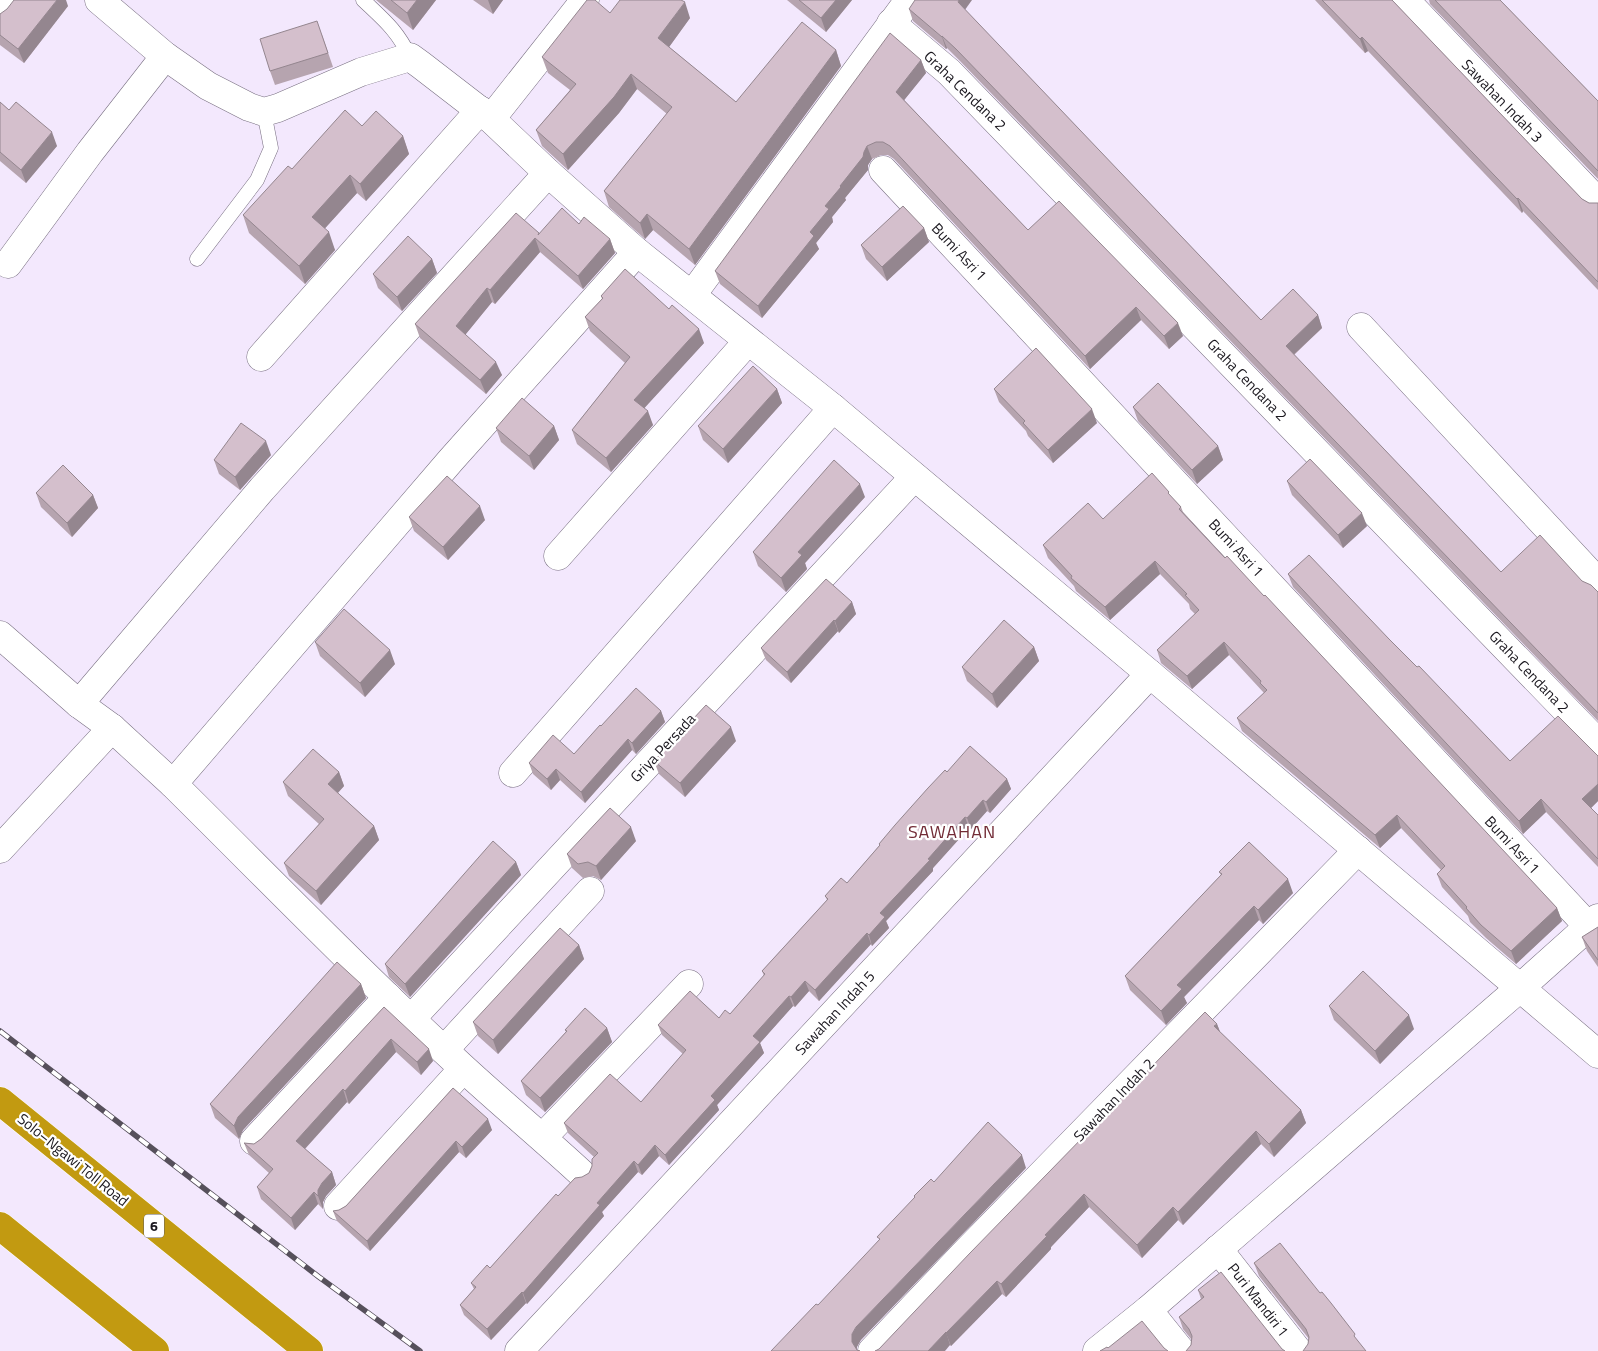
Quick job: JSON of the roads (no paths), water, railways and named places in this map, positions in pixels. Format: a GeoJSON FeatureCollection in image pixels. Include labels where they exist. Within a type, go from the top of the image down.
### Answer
{"type":"FeatureCollection","features":[{"type":"Feature","properties":{"kind":"highway","name":"Solo–Ngawi Toll Road"},"geometry":{"type":"LineString","coordinates":[[0,1101],[309,1351]]}},
{"type":"Feature","properties":{"kind":"highway"},"geometry":{"type":"LineString","coordinates":[[0,1226],[155,1351]]}},
{"type":"Feature","properties":{"kind":"street"},"geometry":{"type":"LineString","coordinates":[[0,13],[10,0]]}},
{"type":"Feature","properties":{"kind":"street"},"geometry":{"type":"LineString","coordinates":[[100,0],[165,56],[208,86],[264,112],[278,108],[360,72],[410,56],[486,114],[548,173],[637,252],[914,476],[1598,1054]]}},
{"type":"Feature","properties":{"kind":"street"},"geometry":{"type":"LineString","coordinates":[[261,357],[486,114],[585,0]]}},
{"type":"Feature","properties":{"kind":"street"},"geometry":{"type":"LineString","coordinates":[[692,295],[909,0]]}},
{"type":"Feature","properties":{"kind":"street","name":"Sawahan Indah 3"},"geometry":{"type":"LineString","coordinates":[[1405,0],[1598,202]]}},
{"type":"Feature","properties":{"kind":"street","name":"Graha Cendana 2"},"geometry":{"type":"LineString","coordinates":[[891,23],[949,72],[1598,743]]}},
{"type":"Feature","properties":{"kind":"street"},"geometry":{"type":"LineString","coordinates":[[8,264],[90,152],[165,56]]}},
{"type":"Feature","properties":{"kind":"street","name":"Bumi Asri 1"},"geometry":{"type":"LineString","coordinates":[[883,170],[1593,922]]}},
{"type":"Feature","properties":{"kind":"street"},"geometry":{"type":"LineString","coordinates":[[79,704],[262,489],[548,173]]}},
{"type":"Feature","properties":{"kind":"street"},"geometry":{"type":"LineString","coordinates":[[173,784],[452,460],[637,252]]}},
{"type":"Feature","properties":{"kind":"street"},"geometry":{"type":"LineString","coordinates":[[1361,327],[1598,582]]}},
{"type":"Feature","properties":{"kind":"street"},"geometry":{"type":"LineString","coordinates":[[558,556],[748,341]]}},
{"type":"Feature","properties":{"kind":"street"},"geometry":{"type":"LineString","coordinates":[[513,773],[832,408]]}},
{"type":"Feature","properties":{"kind":"street","name":"Griya Persada"},"geometry":{"type":"LineString","coordinates":[[412,1019],[914,476]]}},
{"type":"Feature","properties":{"kind":"street"},"geometry":{"type":"LineString","coordinates":[[0,635],[79,704],[112,728],[173,784],[388,997],[581,1173]]}},
{"type":"Feature","properties":{"kind":"street","name":"Sawahan Indah 5"},"geometry":{"type":"LineString","coordinates":[[519,1351],[1150,674]]}},
{"type":"Feature","properties":{"kind":"street"},"geometry":{"type":"LineString","coordinates":[[0,849],[112,728]]}},
{"type":"Feature","properties":{"kind":"street","name":"Sawahan Indah 2"},"geometry":{"type":"LineString","coordinates":[[872,1351],[963,1255],[1358,850]]}},
{"type":"Feature","properties":{"kind":"street"},"geometry":{"type":"LineString","coordinates":[[338,1206],[590,891]]}},
{"type":"Feature","properties":{"kind":"street"},"geometry":{"type":"LineString","coordinates":[[1097,1351],[1148,1310],[1521,988],[1593,922]]}},
{"type":"Feature","properties":{"kind":"street"},"geometry":{"type":"LineString","coordinates":[[543,1137],[689,984]]}},
{"type":"Feature","properties":{"kind":"street"},"geometry":{"type":"LineString","coordinates":[[254,1141],[388,997]]}},
{"type":"Feature","properties":{"kind":"street","name":"Puri Mandiri 1"},"geometry":{"type":"LineString","coordinates":[[1218,1249],[1298,1351]]}},
{"type":"Feature","properties":{"kind":"street"},"geometry":{"type":"LineString","coordinates":[[1148,1310],[1181,1351]]}},
{"type":"Feature","properties":{"kind":"lane"},"geometry":{"type":"LineString","coordinates":[[363,0],[394,30],[410,56]]}},
{"type":"Feature","properties":{"kind":"lane"},"geometry":{"type":"LineString","coordinates":[[197,259],[256,180],[271,148],[264,112]]}},
{"type":"Feature","properties":{"kind":"railway"},"geometry":{"type":"LineString","coordinates":[[0,1031],[319,1277],[420,1351]]}},
{"type":"Feature","properties":{"kind":"district","name":"SAWAHAN"},"geometry":{"type":"Point","coordinates":[952,832]}}]}
